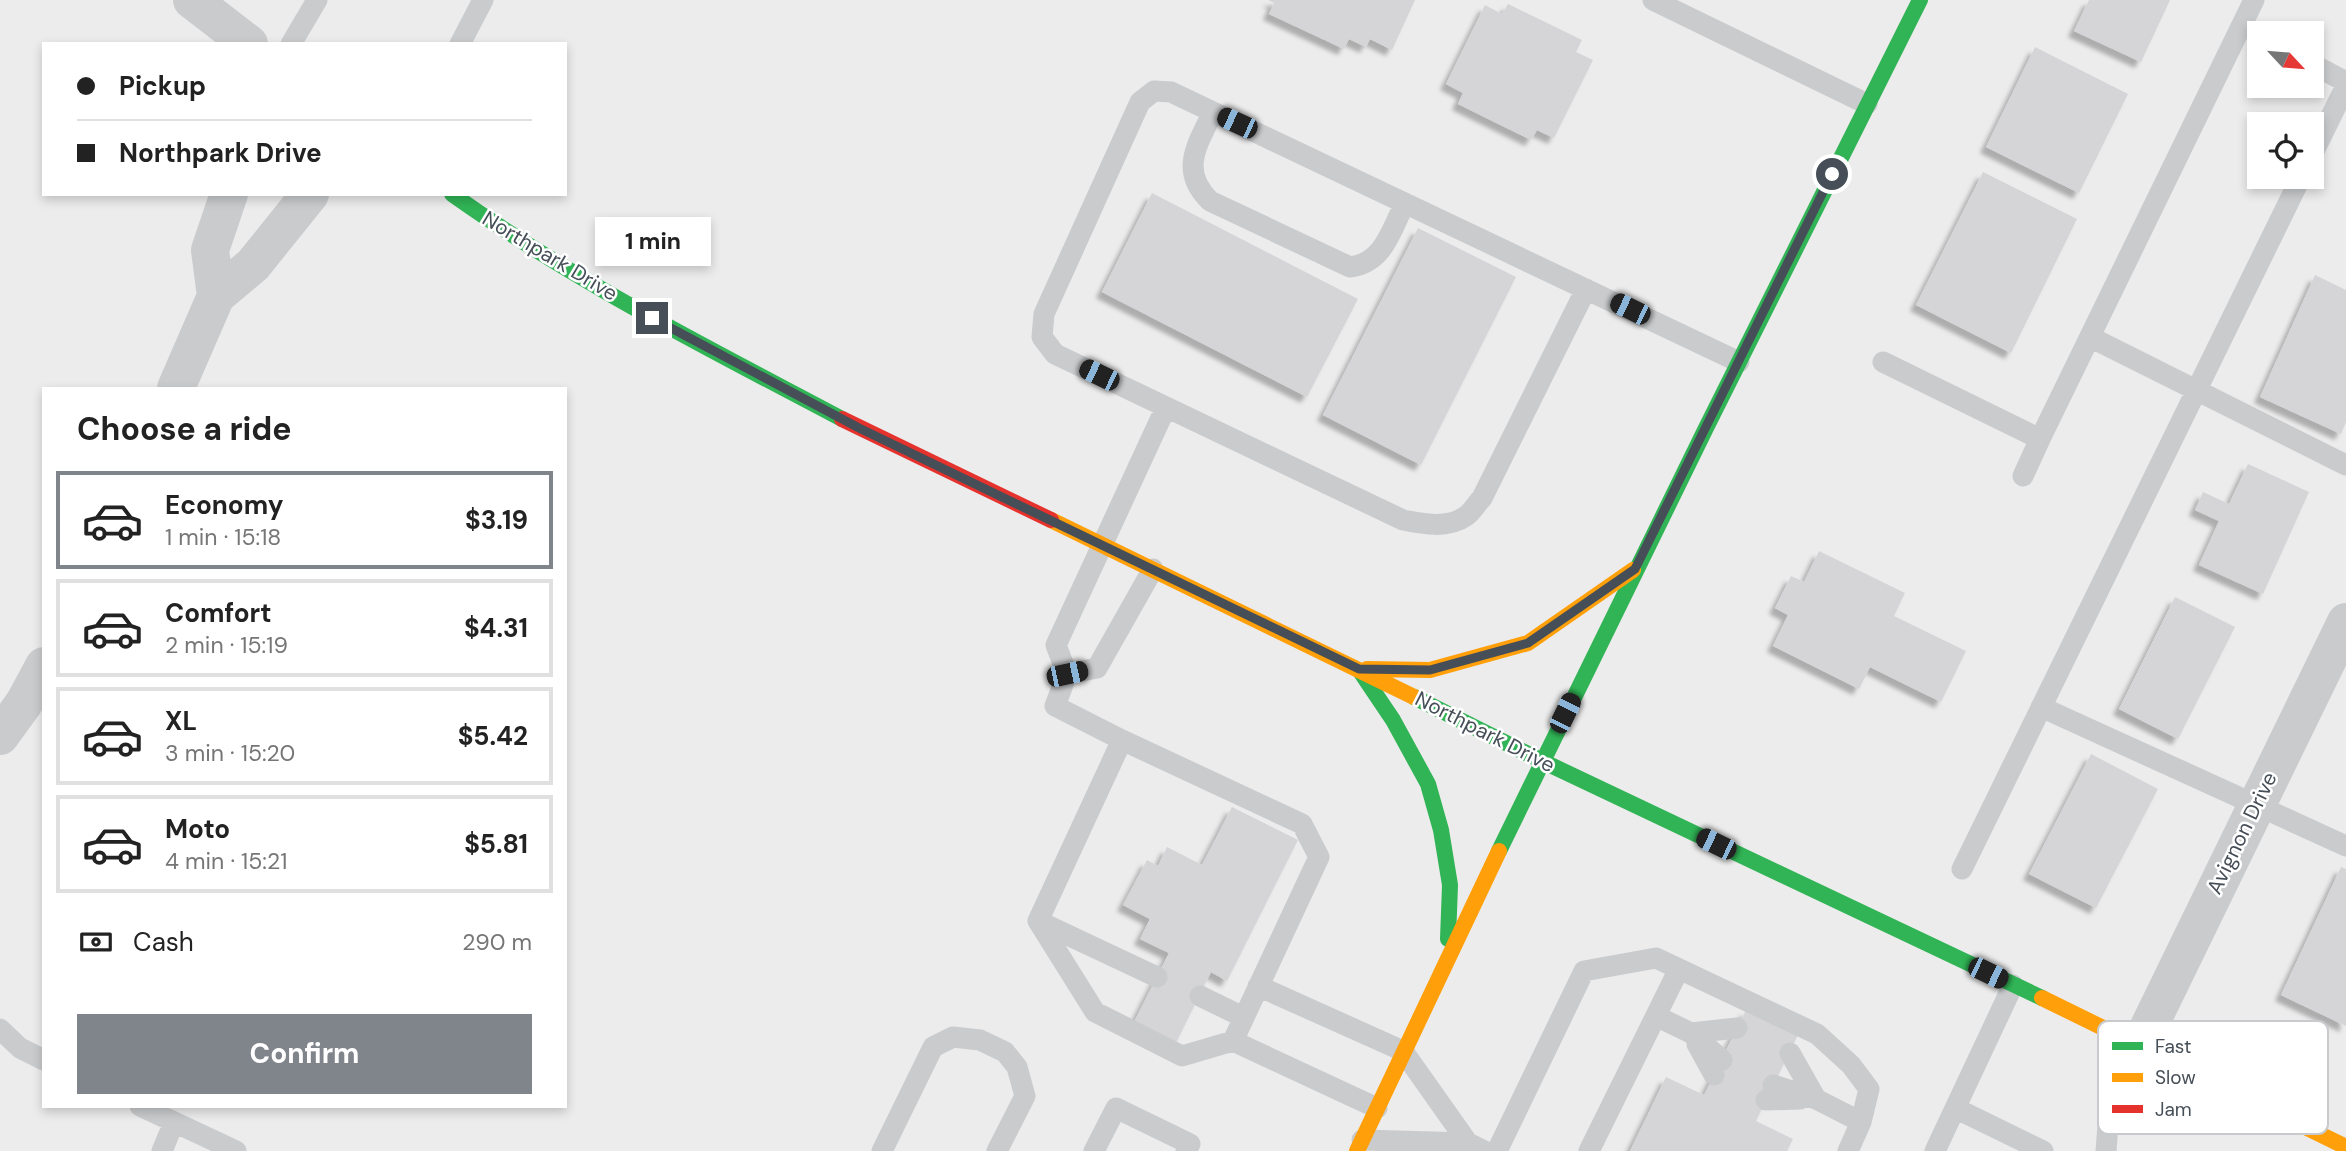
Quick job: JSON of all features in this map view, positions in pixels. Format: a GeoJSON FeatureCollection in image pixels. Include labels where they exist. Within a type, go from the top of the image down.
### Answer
{"type":"FeatureCollection","features":[{"type":"Feature","properties":{"kind":"street"},"geometry":{"type":"LineString","coordinates":[[192,0],[245,42]]}},
{"type":"Feature","properties":{"kind":"street"},"geometry":{"type":"LineString","coordinates":[[1359,1146],[1446,958],[1635,569],[1920,0]]}},
{"type":"Feature","properties":{"kind":"street"},"geometry":{"type":"LineString","coordinates":[[216,296],[210,250],[228,196]]}},
{"type":"Feature","properties":{"kind":"street"},"geometry":{"type":"LineString","coordinates":[[176,387],[216,296],[253,265],[308,196]]}},
{"type":"Feature","properties":{"kind":"street","name":"Northpark Drive"},"geometry":{"type":"LineString","coordinates":[[455,196],[483,216],[652,318],[859,428],[1359,669],[1542,761],[2098,1025]]}},
{"type":"Feature","properties":{"kind":"street"},"geometry":{"type":"LineString","coordinates":[[1359,669],[1430,670],[1528,643],[1635,569]]}},
{"type":"Feature","properties":{"kind":"street","name":"Avignon Drive"},"geometry":{"type":"LineString","coordinates":[[2152,1021],[2346,622]]}},
{"type":"Feature","properties":{"kind":"street"},"geometry":{"type":"LineString","coordinates":[[1359,669],[1393,720],[1428,784],[1441,830],[1450,885],[1451,920],[1446,958]]}},
{"type":"Feature","properties":{"kind":"street"},"geometry":{"type":"LineString","coordinates":[[0,736],[24,703],[42,670]]}},
{"type":"Feature","properties":{"kind":"street","name":"Northpark Drive"},"geometry":{"type":"LineString","coordinates":[[2320,1134],[2346,1147]]}},
{"type":"Feature","properties":{"kind":"lane"},"geometry":{"type":"LineString","coordinates":[[293,42],[317,0]]}},
{"type":"Feature","properties":{"kind":"lane"},"geometry":{"type":"LineString","coordinates":[[461,42],[483,0]]}},
{"type":"Feature","properties":{"kind":"lane"},"geometry":{"type":"LineString","coordinates":[[1653,0],[1867,104]]}},
{"type":"Feature","properties":{"kind":"lane"},"geometry":{"type":"LineString","coordinates":[[2251,21],[2254,0]]}},
{"type":"Feature","properties":{"kind":"lane"},"geometry":{"type":"LineString","coordinates":[[2022,476],[2090,337],[2247,38]]}},
{"type":"Feature","properties":{"kind":"lane"},"geometry":{"type":"LineString","coordinates":[[2324,71],[2346,84],[2324,130]]}},
{"type":"Feature","properties":{"kind":"lane"},"geometry":{"type":"LineString","coordinates":[[1586,289],[1482,498],[1465,516],[1445,524],[1426,525],[1403,520],[1055,354],[1042,337],[1044,314],[1140,102],[1154,91],[1171,92],[1586,289],[1739,362]]}},
{"type":"Feature","properties":{"kind":"lane"},"geometry":{"type":"LineString","coordinates":[[1213,112],[1195,149],[1192,164],[1199,191],[1210,201],[1350,267],[1364,265],[1380,251],[1405,203]]}},
{"type":"Feature","properties":{"kind":"lane"},"geometry":{"type":"LineString","coordinates":[[1962,869],[2295,189]]}},
{"type":"Feature","properties":{"kind":"lane"},"geometry":{"type":"LineString","coordinates":[[2090,337],[2346,465]]}},
{"type":"Feature","properties":{"kind":"lane"},"geometry":{"type":"LineString","coordinates":[[1883,362],[2040,439]]}},
{"type":"Feature","properties":{"kind":"lane"},"geometry":{"type":"LineString","coordinates":[[1166,407],[1056,645],[1067,674],[1055,706],[1303,824],[1319,857],[1233,1041]]}},
{"type":"Feature","properties":{"kind":"lane"},"geometry":{"type":"LineString","coordinates":[[1067,674],[1097,668],[1153,569]]}},
{"type":"Feature","properties":{"kind":"lane"},"geometry":{"type":"LineString","coordinates":[[2041,707],[2346,846]]}},
{"type":"Feature","properties":{"kind":"lane"},"geometry":{"type":"LineString","coordinates":[[1038,921],[1122,740]]}},
{"type":"Feature","properties":{"kind":"lane"},"geometry":{"type":"LineString","coordinates":[[1038,921],[1157,976]]}},
{"type":"Feature","properties":{"kind":"lane"},"geometry":{"type":"LineString","coordinates":[[1038,921],[1095,1012],[1182,1056],[1233,1041],[1377,1108]]}},
{"type":"Feature","properties":{"kind":"lane"},"geometry":{"type":"LineString","coordinates":[[1496,1151],[1584,971],[1656,958],[1817,1034],[1851,1065],[1869,1089],[1861,1122],[1848,1151]]}},
{"type":"Feature","properties":{"kind":"lane"},"geometry":{"type":"LineString","coordinates":[[1589,1151],[1679,970]]}},
{"type":"Feature","properties":{"kind":"lane"},"geometry":{"type":"LineString","coordinates":[[1935,1151],[2013,985]]}},
{"type":"Feature","properties":{"kind":"lane"},"geometry":{"type":"LineString","coordinates":[[1258,986],[1403,1051],[1476,1147]]}},
{"type":"Feature","properties":{"kind":"lane"},"geometry":{"type":"LineString","coordinates":[[1200,996],[1243,1017]]}},
{"type":"Feature","properties":{"kind":"lane"},"geometry":{"type":"LineString","coordinates":[[1656,1016],[1726,1052],[1691,1033]]}},
{"type":"Feature","properties":{"kind":"lane"},"geometry":{"type":"LineString","coordinates":[[0,1029],[20,1048],[42,1058]]}},
{"type":"Feature","properties":{"kind":"lane"},"geometry":{"type":"LineString","coordinates":[[882,1151],[933,1048],[953,1037],[980,1040],[1005,1052],[1017,1068],[1025,1096],[997,1151]]}},
{"type":"Feature","properties":{"kind":"lane"},"geometry":{"type":"LineString","coordinates":[[1790,1053],[1816,1099]]}},
{"type":"Feature","properties":{"kind":"lane"},"geometry":{"type":"LineString","coordinates":[[1773,1086],[1816,1099],[1861,1122]]}},
{"type":"Feature","properties":{"kind":"lane"},"geometry":{"type":"LineString","coordinates":[[144,1108],[236,1151]]}},
{"type":"Feature","properties":{"kind":"lane"},"geometry":{"type":"LineString","coordinates":[[1094,1151],[1116,1108],[1190,1144],[1186,1151]]}},
{"type":"Feature","properties":{"kind":"lane"},"geometry":{"type":"LineString","coordinates":[[1955,1108],[2043,1151]]}},
{"type":"Feature","properties":{"kind":"lane"},"geometry":{"type":"LineString","coordinates":[[162,1151],[174,1122]]}},
{"type":"Feature","properties":{"kind":"lane"},"geometry":{"type":"LineString","coordinates":[[1359,1146],[1476,1147]]}},
{"type":"Feature","properties":{"kind":"building"},"geometry":{"type":"Polygon","coordinates":[[[1268,0],[1415,0],[1392,50],[1370,39],[1366,47],[1349,39],[1344,49],[1269,14],[1274,3],[1268,0]]]}},
{"type":"Feature","properties":{"kind":"building"},"geometry":{"type":"Polygon","coordinates":[[[2089,0],[2170,0],[2141,62],[2074,31],[2089,0]]]}},
{"type":"Feature","properties":{"kind":"building"},"geometry":{"type":"Polygon","coordinates":[[[1508,4],[1582,40],[1576,52],[1593,60],[1554,138],[1537,130],[1531,140],[1458,104],[1463,93],[1446,84],[1485,5],[1502,14],[1508,4]]]}},
{"type":"Feature","properties":{"kind":"building"},"geometry":{"type":"Polygon","coordinates":[[[2035,47],[2128,94],[2079,193],[1986,147],[2035,47]]]}},
{"type":"Feature","properties":{"kind":"building"},"geometry":{"type":"Polygon","coordinates":[[[1983,172],[2077,219],[2011,353],[1916,305],[1983,172]]]}},
{"type":"Feature","properties":{"kind":"building"},"geometry":{"type":"Polygon","coordinates":[[[1152,193],[1358,299],[1307,397],[1102,292],[1152,193]]]}},
{"type":"Feature","properties":{"kind":"building"},"geometry":{"type":"Polygon","coordinates":[[[1418,228],[1516,277],[1421,465],[1323,415],[1418,228]]]}},
{"type":"Feature","properties":{"kind":"building"},"geometry":{"type":"Polygon","coordinates":[[[2315,275],[2346,290],[2346,422],[2341,434],[2260,397],[2315,275]]]}},
{"type":"Feature","properties":{"kind":"building"},"geometry":{"type":"Polygon","coordinates":[[[2248,464],[2309,492],[2263,594],[2199,565],[2219,521],[2195,510],[2203,492],[2229,504],[2248,464]]]}},
{"type":"Feature","properties":{"kind":"building"},"geometry":{"type":"Polygon","coordinates":[[[1819,551],[1905,593],[1894,616],[1966,651],[1941,702],[1870,667],[1859,689],[1773,646],[1788,615],[1775,608],[1791,576],[1804,582],[1819,551]]]}},
{"type":"Feature","properties":{"kind":"building"},"geometry":{"type":"Polygon","coordinates":[[[2175,597],[2235,627],[2178,739],[2119,709],[2175,597]]]}},
{"type":"Feature","properties":{"kind":"building"},"geometry":{"type":"Polygon","coordinates":[[[2091,754],[2158,789],[2096,908],[2029,874],[2091,754]]]}},
{"type":"Feature","properties":{"kind":"building"},"geometry":{"type":"Polygon","coordinates":[[[1232,807],[1298,840],[1227,981],[1211,972],[1175,1045],[1133,1024],[1169,953],[1140,939],[1150,919],[1123,905],[1147,860],[1158,866],[1167,847],[1202,865],[1232,807]]]}},
{"type":"Feature","properties":{"kind":"building"},"geometry":{"type":"Polygon","coordinates":[[[2341,867],[2346,869],[2346,1026],[2281,995],[2341,867]]]}},
{"type":"Feature","properties":{"kind":"building"},"geometry":{"type":"Polygon","coordinates":[[[1746,1010],[1798,1035],[1756,1121],[1793,1139],[1787,1151],[1630,1151],[1666,1077],[1704,1095],[1746,1010]]]}},
{"type":"Feature","properties":{"kind":"traffic: fast"},"geometry":{"type":"LineString","coordinates":[[1499,851],[1920,0]]}},
{"type":"Feature","properties":{"kind":"traffic: fast"},"geometry":{"type":"LineString","coordinates":[[455,196],[594,285],[842,419]]}},
{"type":"Feature","properties":{"kind":"traffic: fast"},"geometry":{"type":"LineString","coordinates":[[1360,671],[1393,720],[1428,784],[1441,830],[1450,885],[1448,939]]}},
{"type":"Feature","properties":{"kind":"traffic: fast"},"geometry":{"type":"LineString","coordinates":[[1414,697],[1542,761],[2042,998]]}},
{"type":"Feature","properties":{"kind":"traffic: slow"},"geometry":{"type":"LineString","coordinates":[[1051,520],[1414,697]]}},
{"type":"Feature","properties":{"kind":"traffic: slow"},"geometry":{"type":"LineString","coordinates":[[1367,669],[1430,670],[1528,643],[1633,570]]}},
{"type":"Feature","properties":{"kind":"traffic: slow"},"geometry":{"type":"LineString","coordinates":[[1357,1151],[1499,851]]}},
{"type":"Feature","properties":{"kind":"traffic: slow"},"geometry":{"type":"LineString","coordinates":[[2042,998],[2098,1025]]}},
{"type":"Feature","properties":{"kind":"traffic: slow"},"geometry":{"type":"LineString","coordinates":[[2319,1134],[2346,1147]]}},
{"type":"Feature","properties":{"kind":"traffic: jam"},"geometry":{"type":"LineString","coordinates":[[842,419],[1051,520]]}},
{"type":"Feature","properties":{"kind":"route"},"geometry":{"type":"LineString","coordinates":[[652,318],[859,428],[1359,669],[1430,670],[1528,643],[1635,569],[1832,174]]}}]}
